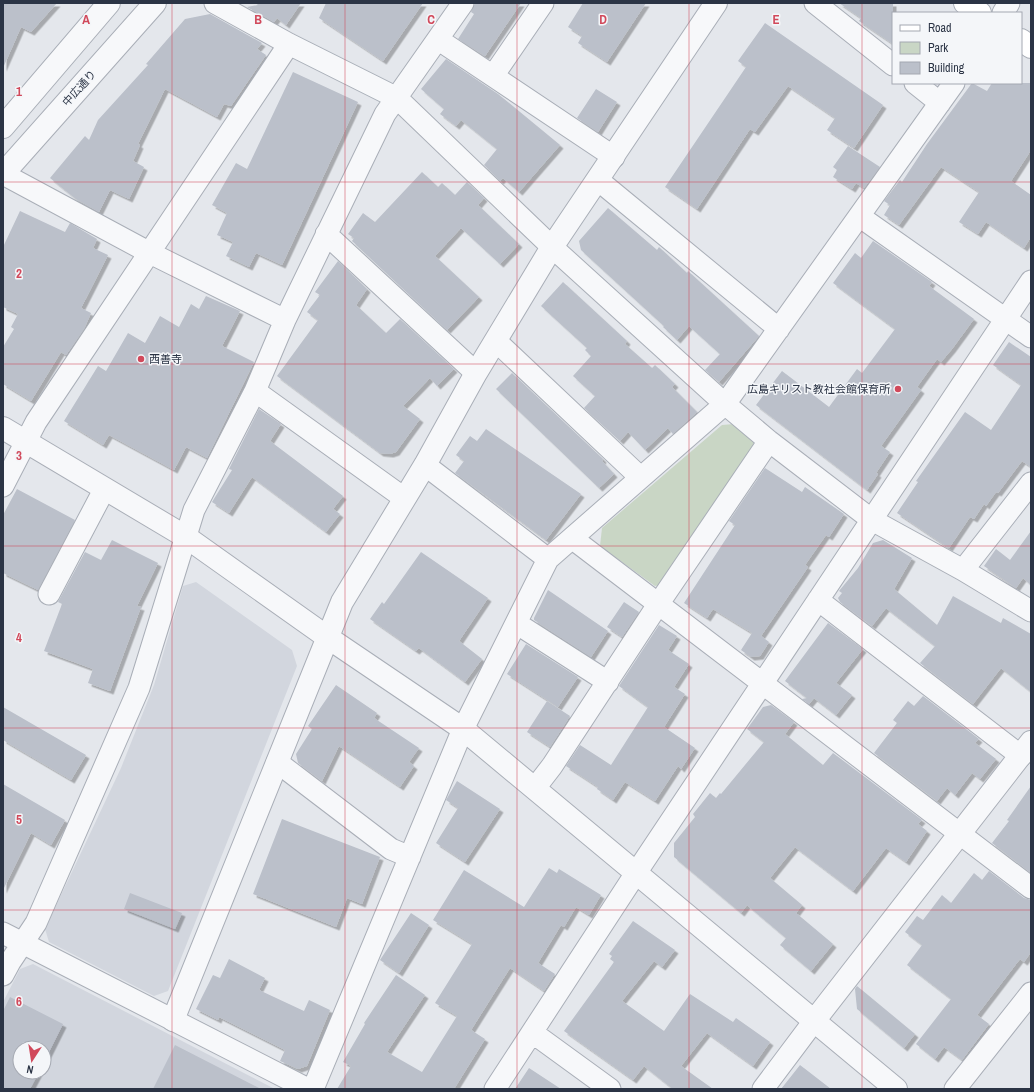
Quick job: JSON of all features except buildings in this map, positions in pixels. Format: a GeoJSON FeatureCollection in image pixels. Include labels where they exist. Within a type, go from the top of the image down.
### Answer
{"type":"FeatureCollection","features":[{"type":"Feature","properties":{"kind":"main road"},"geometry":{"type":"LineString","coordinates":[[965,3],[978,12]]}},
{"type":"Feature","properties":{"kind":"main road"},"geometry":{"type":"LineString","coordinates":[[1022,41],[1031,46]]}},
{"type":"Feature","properties":{"kind":"street"},"geometry":{"type":"LineString","coordinates":[[3,127],[109,3]]}},
{"type":"Feature","properties":{"kind":"street","name":"中広通り"},"geometry":{"type":"LineString","coordinates":[[3,174],[155,3]]}},
{"type":"Feature","properties":{"kind":"street"},"geometry":{"type":"LineString","coordinates":[[215,3],[289,44],[397,98],[552,247],[725,404],[769,441],[872,520],[964,570],[1031,611]]}},
{"type":"Feature","properties":{"kind":"street"},"geometry":{"type":"LineString","coordinates":[[3,975],[36,923],[139,688],[194,510],[255,391],[285,320],[386,114],[439,40],[463,3]]}},
{"type":"Feature","properties":{"kind":"street"},"geometry":{"type":"LineString","coordinates":[[493,76],[542,3]]}},
{"type":"Feature","properties":{"kind":"street"},"geometry":{"type":"LineString","coordinates":[[173,1020],[342,602],[425,465],[476,374],[552,247],[614,157],[716,3]]}},
{"type":"Feature","properties":{"kind":"street"},"geometry":{"type":"LineString","coordinates":[[815,3],[892,64]]}},
{"type":"Feature","properties":{"kind":"street"},"geometry":{"type":"LineString","coordinates":[[1004,12],[1009,3]]}},
{"type":"Feature","properties":{"kind":"street"},"geometry":{"type":"LineString","coordinates":[[439,40],[614,157]]}},
{"type":"Feature","properties":{"kind":"street"},"geometry":{"type":"LineString","coordinates":[[3,486],[36,422],[289,44]]}},
{"type":"Feature","properties":{"kind":"street"},"geometry":{"type":"LineString","coordinates":[[916,84],[940,103]]}},
{"type":"Feature","properties":{"kind":"street"},"geometry":{"type":"LineString","coordinates":[[313,1089],[463,728],[548,559],[725,404],[953,84]]}},
{"type":"Feature","properties":{"kind":"street"},"geometry":{"type":"LineString","coordinates":[[3,174],[150,253],[285,320]]}},
{"type":"Feature","properties":{"kind":"street"},"geometry":{"type":"LineString","coordinates":[[598,180],[779,329]]}},
{"type":"Feature","properties":{"kind":"street"},"geometry":{"type":"LineString","coordinates":[[859,216],[1031,337]]}},
{"type":"Feature","properties":{"kind":"street"},"geometry":{"type":"LineString","coordinates":[[326,234],[476,374]]}},
{"type":"Feature","properties":{"kind":"street"},"geometry":{"type":"LineString","coordinates":[[495,1089],[762,683],[1031,281]]}},
{"type":"Feature","properties":{"kind":"street"},"geometry":{"type":"LineString","coordinates":[[496,341],[640,477]]}},
{"type":"Feature","properties":{"kind":"street"},"geometry":{"type":"LineString","coordinates":[[255,391],[404,498]]}},
{"type":"Feature","properties":{"kind":"street"},"geometry":{"type":"LineString","coordinates":[[3,428],[104,490],[186,537],[327,637],[463,728],[896,1089]]}},
{"type":"Feature","properties":{"kind":"street"},"geometry":{"type":"LineString","coordinates":[[535,788],[608,682],[659,603],[769,441]]}},
{"type":"Feature","properties":{"kind":"street"},"geometry":{"type":"LineString","coordinates":[[425,465],[548,559]]}},
{"type":"Feature","properties":{"kind":"street"},"geometry":{"type":"LineString","coordinates":[[964,570],[1031,483]]}},
{"type":"Feature","properties":{"kind":"street"},"geometry":{"type":"LineString","coordinates":[[49,594],[104,490]]}},
{"type":"Feature","properties":{"kind":"street"},"geometry":{"type":"LineString","coordinates":[[573,538],[1031,888]]}},
{"type":"Feature","properties":{"kind":"street"},"geometry":{"type":"LineString","coordinates":[[763,1089],[814,1021],[1026,749],[818,600]]}},
{"type":"Feature","properties":{"kind":"street"},"geometry":{"type":"LineString","coordinates":[[516,623],[608,682]]}},
{"type":"Feature","properties":{"kind":"street"},"geometry":{"type":"LineString","coordinates":[[277,762],[391,849],[410,857]]}},
{"type":"Feature","properties":{"kind":"street"},"geometry":{"type":"LineString","coordinates":[[3,933],[308,1089]]}},
{"type":"Feature","properties":{"kind":"street"},"geometry":{"type":"LineString","coordinates":[[955,1089],[1031,993]]}},
{"type":"Feature","properties":{"kind":"street"},"geometry":{"type":"LineString","coordinates":[[533,1033],[610,1089]]}},
{"type":"Feature","properties":{"kind":"shaded area"},"geometry":{"type":"Polygon","coordinates":[[[196,582],[292,650],[297,666],[168,991],[154,996],[49,942],[45,929],[121,768],[154,685],[183,586],[196,582]]]}},
{"type":"Feature","properties":{"kind":"shaded area"},"geometry":{"type":"Polygon","coordinates":[[[33,964],[275,1089],[3,1089],[3,1002],[20,969],[33,964]]]}},
{"type":"Feature","properties":{"kind":"green space"},"geometry":{"type":"Polygon","coordinates":[[[734,424],[753,438],[755,449],[665,584],[655,586],[600,546],[602,528],[722,425],[734,424]]]}},
{"type":"Feature","properties":{"kind":"place","name":"西善寺"},"geometry":{"type":"Point","coordinates":[141,359]}},
{"type":"Feature","properties":{"kind":"place","name":"広島キリスト教社会館保育所"},"geometry":{"type":"Point","coordinates":[898,389]}}]}
